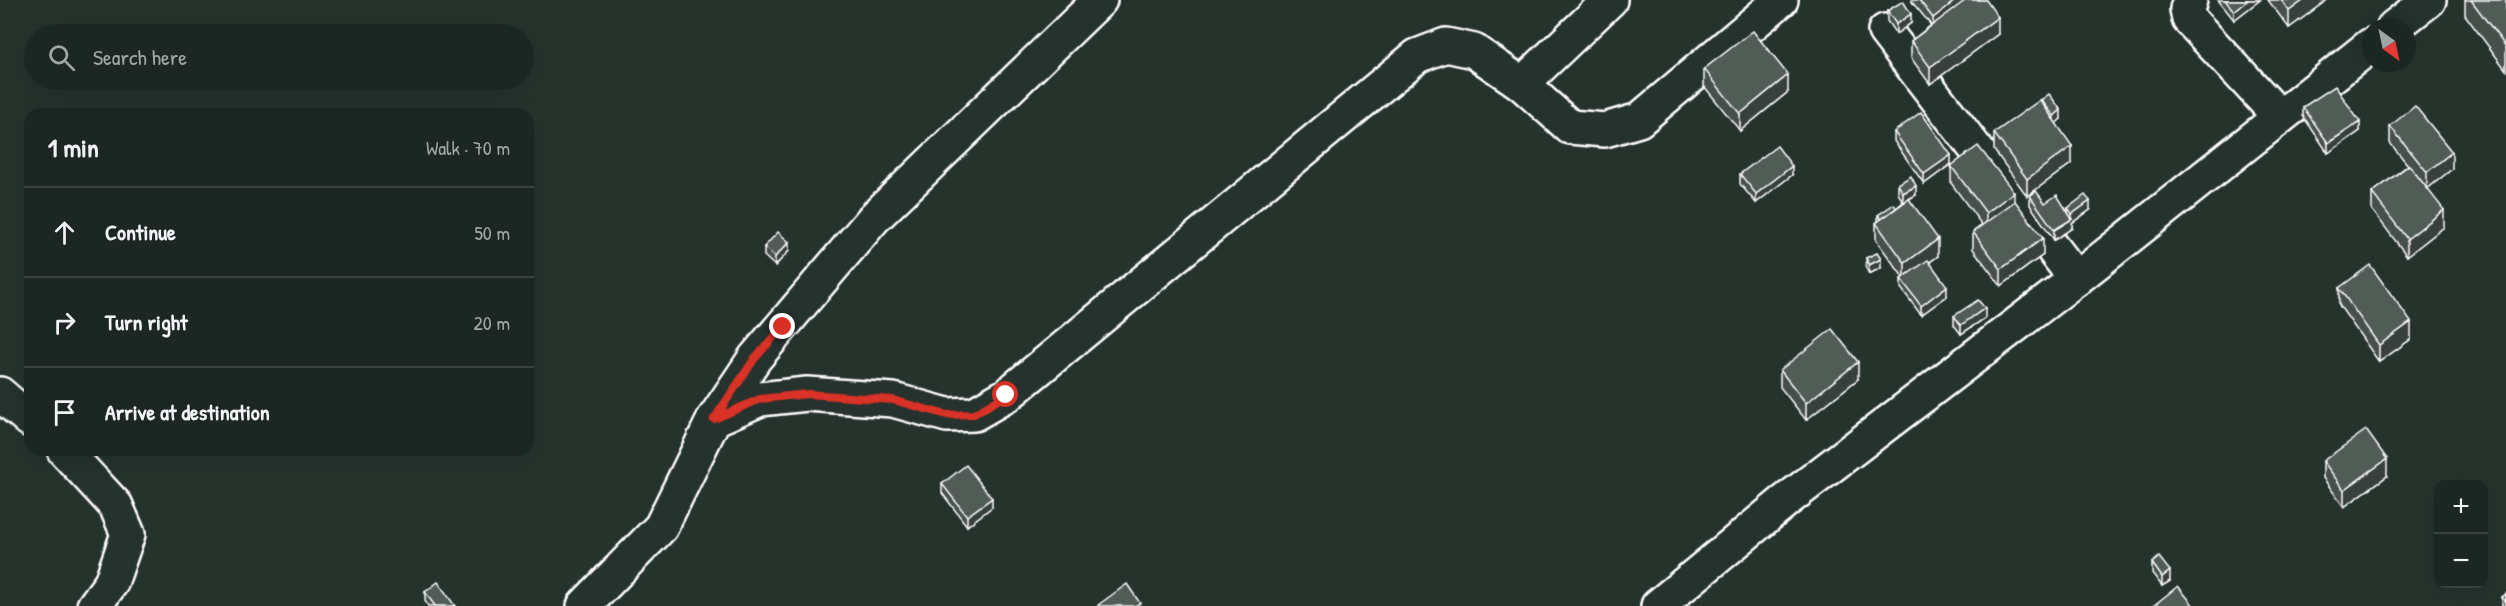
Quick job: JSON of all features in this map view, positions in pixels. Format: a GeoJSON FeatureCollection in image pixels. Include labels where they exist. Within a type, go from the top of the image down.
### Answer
{"type":"FeatureCollection","features":[{"type":"Feature","properties":{"kind":"street"},"geometry":{"type":"LineString","coordinates":[[584,606],[661,527],[714,419],[755,358],[874,218],[1100,0]]}},
{"type":"Feature","properties":{"kind":"street"},"geometry":{"type":"LineString","coordinates":[[1522,84],[1610,0]]}},
{"type":"Feature","properties":{"kind":"street"},"geometry":{"type":"LineString","coordinates":[[714,419],[760,399],[807,394],[893,400],[947,415],[974,414],[1006,395],[1417,56],[1446,45],[1474,51],[1522,84],[1570,127],[1605,130],[1640,120],[1780,0]]}},
{"type":"Feature","properties":{"kind":"street"},"geometry":{"type":"LineString","coordinates":[[2190,0],[2187,9],[2189,19],[2280,117]]}},
{"type":"Feature","properties":{"kind":"street"},"geometry":{"type":"LineString","coordinates":[[2405,18],[2428,0]]}},
{"type":"Feature","properties":{"kind":"street"},"geometry":{"type":"LineString","coordinates":[[1885,31],[2076,279]]}},
{"type":"Feature","properties":{"kind":"street"},"geometry":{"type":"LineString","coordinates":[[1658,606],[1784,502],[2076,279],[2362,52]]}},
{"type":"Feature","properties":{"kind":"street"},"geometry":{"type":"LineString","coordinates":[[0,394],[24,415]]}},
{"type":"Feature","properties":{"kind":"street"},"geometry":{"type":"LineString","coordinates":[[70,456],[116,506],[128,534],[111,584],[93,606]]}},
{"type":"Feature","properties":{"kind":"building"},"geometry":{"type":"Polygon","coordinates":[[[1919,0],[1956,0],[1933,18],[1919,0]]]}},
{"type":"Feature","properties":{"kind":"building"},"geometry":{"type":"Polygon","coordinates":[[[1966,0],[1986,0],[1998,17],[1930,67],[1911,41],[1966,0]]]}},
{"type":"Feature","properties":{"kind":"building"},"geometry":{"type":"Polygon","coordinates":[[[2225,0],[2248,0],[2234,11],[2225,0]]]}},
{"type":"Feature","properties":{"kind":"building"},"geometry":{"type":"Polygon","coordinates":[[[2281,0],[2304,0],[2289,11],[2281,0]]]}},
{"type":"Feature","properties":{"kind":"building"},"geometry":{"type":"Polygon","coordinates":[[[2471,0],[2506,0],[2506,47],[2471,0]]]}},
{"type":"Feature","properties":{"kind":"building"},"geometry":{"type":"Polygon","coordinates":[[[1903,1],[1911,14],[1896,24],[1887,11],[1903,1]]]}},
{"type":"Feature","properties":{"kind":"building"},"geometry":{"type":"Polygon","coordinates":[[[1753,31],[1788,75],[1740,114],[1704,69],[1753,31]]]}},
{"type":"Feature","properties":{"kind":"building"},"geometry":{"type":"Polygon","coordinates":[[[2335,86],[2360,122],[2328,143],[2303,107],[2335,86]]]}},
{"type":"Feature","properties":{"kind":"building"},"geometry":{"type":"Polygon","coordinates":[[[2049,94],[2061,110],[2054,116],[2041,100],[2049,94]]]}},
{"type":"Feature","properties":{"kind":"building"},"geometry":{"type":"Polygon","coordinates":[[[2040,100],[2072,146],[2027,179],[1994,133],[2040,100]]]}},
{"type":"Feature","properties":{"kind":"building"},"geometry":{"type":"Polygon","coordinates":[[[2415,106],[2452,152],[2427,172],[2390,126],[2415,106]]]}},
{"type":"Feature","properties":{"kind":"building"},"geometry":{"type":"Polygon","coordinates":[[[1921,112],[1951,155],[1924,174],[1894,132],[1921,112]]]}},
{"type":"Feature","properties":{"kind":"building"},"geometry":{"type":"Polygon","coordinates":[[[1777,146],[1792,166],[1756,194],[1740,174],[1777,146]]]}},
{"type":"Feature","properties":{"kind":"building"},"geometry":{"type":"Polygon","coordinates":[[[1978,146],[2014,192],[1986,213],[1951,166],[1978,146]]]}},
{"type":"Feature","properties":{"kind":"building"},"geometry":{"type":"Polygon","coordinates":[[[2409,165],[2444,210],[2407,239],[2372,193],[2409,165]]]}},
{"type":"Feature","properties":{"kind":"building"},"geometry":{"type":"Polygon","coordinates":[[[1911,176],[1916,186],[1903,193],[1898,184],[1911,176]]]}},
{"type":"Feature","properties":{"kind":"building"},"geometry":{"type":"Polygon","coordinates":[[[2036,191],[2045,203],[2057,195],[2072,219],[2054,230],[2030,196],[2036,191]]]}},
{"type":"Feature","properties":{"kind":"building"},"geometry":{"type":"Polygon","coordinates":[[[2085,195],[2090,201],[2072,214],[2068,208],[2085,195]]]}},
{"type":"Feature","properties":{"kind":"building"},"geometry":{"type":"Polygon","coordinates":[[[1909,199],[1938,239],[1905,263],[1876,223],[1909,199]]]}},
{"type":"Feature","properties":{"kind":"building"},"geometry":{"type":"Polygon","coordinates":[[[2015,201],[2043,238],[2001,269],[1973,232],[2015,201]]]}},
{"type":"Feature","properties":{"kind":"building"},"geometry":{"type":"Polygon","coordinates":[[[1894,204],[1896,208],[1881,219],[1878,215],[1894,204]]]}},
{"type":"Feature","properties":{"kind":"building"},"geometry":{"type":"Polygon","coordinates":[[[778,232],[789,242],[775,257],[764,247],[778,232]]]}},
{"type":"Feature","properties":{"kind":"building"},"geometry":{"type":"Polygon","coordinates":[[[1877,253],[1881,259],[1869,265],[1866,258],[1877,253]]]}},
{"type":"Feature","properties":{"kind":"building"},"geometry":{"type":"Polygon","coordinates":[[[1928,260],[1947,286],[1921,306],[1901,279],[1928,260]]]}},
{"type":"Feature","properties":{"kind":"building"},"geometry":{"type":"Polygon","coordinates":[[[2370,265],[2411,322],[2379,345],[2339,288],[2370,265]]]}},
{"type":"Feature","properties":{"kind":"building"},"geometry":{"type":"Polygon","coordinates":[[[1978,300],[1985,308],[1961,325],[1954,316],[1978,300]]]}},
{"type":"Feature","properties":{"kind":"building"},"geometry":{"type":"Polygon","coordinates":[[[1832,329],[1858,362],[1806,403],[1780,370],[1832,329]]]}},
{"type":"Feature","properties":{"kind":"building"},"geometry":{"type":"Polygon","coordinates":[[[2366,430],[2387,459],[2344,490],[2323,461],[2366,430]]]}},
{"type":"Feature","properties":{"kind":"building"},"geometry":{"type":"Polygon","coordinates":[[[966,465],[992,498],[967,516],[942,484],[966,465]]]}},
{"type":"Feature","properties":{"kind":"building"},"geometry":{"type":"Polygon","coordinates":[[[2159,557],[2170,571],[2162,577],[2152,563],[2159,557]]]}},
{"type":"Feature","properties":{"kind":"building"},"geometry":{"type":"Polygon","coordinates":[[[438,582],[455,606],[435,606],[425,592],[438,582]]]}},
{"type":"Feature","properties":{"kind":"building"},"geometry":{"type":"Polygon","coordinates":[[[1127,584],[1140,603],[1135,606],[1098,605],[1127,584]]]}},
{"type":"Feature","properties":{"kind":"building"},"geometry":{"type":"Polygon","coordinates":[[[2178,586],[2194,606],[2153,606],[2178,586]]]}},
{"type":"Feature","properties":{"kind":"route"},"geometry":{"type":"LineString","coordinates":[[783,327],[755,358],[714,419],[760,399],[807,394],[893,400],[947,415],[974,414],[1006,395]]}}]}
